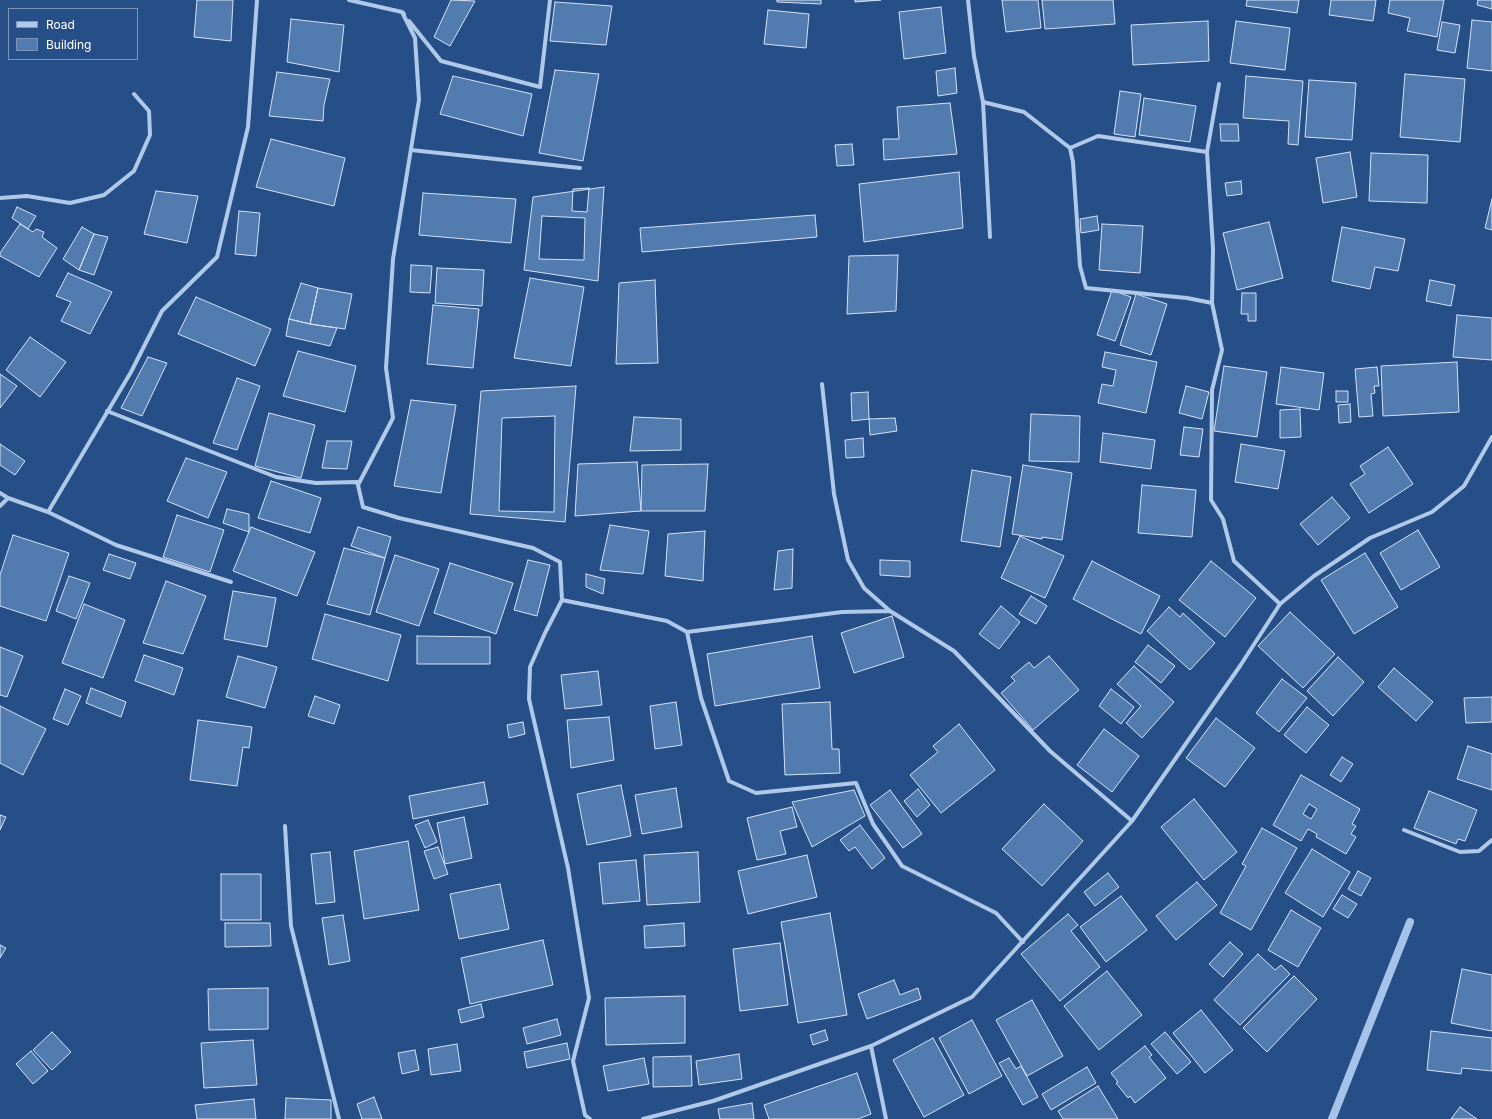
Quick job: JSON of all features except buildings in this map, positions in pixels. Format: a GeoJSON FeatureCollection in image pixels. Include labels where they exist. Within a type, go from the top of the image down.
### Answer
{"type":"FeatureCollection","features":[{"type":"Feature","properties":{"kind":"street"},"geometry":{"type":"LineString","coordinates":[[48,512],[131,372],[162,311],[217,257],[248,127],[257,0]]}},
{"type":"Feature","properties":{"kind":"street"},"geometry":{"type":"LineString","coordinates":[[348,0],[402,12],[441,62],[540,86],[550,0]]}},
{"type":"Feature","properties":{"kind":"street"},"geometry":{"type":"LineString","coordinates":[[968,0],[974,56],[984,102],[990,237]]}},
{"type":"Feature","properties":{"kind":"street"},"geometry":{"type":"LineString","coordinates":[[358,485],[393,418],[386,368],[393,259],[418,100],[415,38],[402,12]]}},
{"type":"Feature","properties":{"kind":"street"},"geometry":{"type":"LineString","coordinates":[[1219,84],[1206,152],[1213,249],[1212,303],[1222,350],[1212,390],[1211,500],[1223,519],[1234,561],[1280,604]]}},
{"type":"Feature","properties":{"kind":"street"},"geometry":{"type":"LineString","coordinates":[[0,198],[27,196],[70,202],[104,195],[134,171],[150,135],[149,110],[134,94]]}},
{"type":"Feature","properties":{"kind":"street"},"geometry":{"type":"LineString","coordinates":[[984,102],[1024,112],[1070,148],[1073,162],[1080,266],[1086,288],[1187,298],[1212,303]]}},
{"type":"Feature","properties":{"kind":"street"},"geometry":{"type":"LineString","coordinates":[[1070,148],[1098,136],[1206,152]]}},
{"type":"Feature","properties":{"kind":"street"},"geometry":{"type":"LineString","coordinates":[[410,150],[580,168]]}},
{"type":"Feature","properties":{"kind":"street"},"geometry":{"type":"LineString","coordinates":[[822,384],[834,494],[848,560],[864,588],[890,611],[954,651],[1050,751],[1132,821]]}},
{"type":"Feature","properties":{"kind":"street"},"geometry":{"type":"LineString","coordinates":[[107,411],[276,477],[316,483],[357,482],[363,507],[399,518],[533,548],[560,562],[562,600],[530,667],[529,699],[568,868],[589,998],[573,1061],[585,1115],[590,1119]]}},
{"type":"Feature","properties":{"kind":"street"},"geometry":{"type":"LineString","coordinates":[[643,1119],[714,1101],[871,1046],[972,997],[1132,821],[1240,666],[1280,604],[1314,576],[1370,538],[1432,512],[1464,486],[1492,437]]}},
{"type":"Feature","properties":{"kind":"street"},"geometry":{"type":"LineString","coordinates":[[0,493],[8,498],[48,512],[116,545],[231,582]]}},
{"type":"Feature","properties":{"kind":"street"},"geometry":{"type":"LineString","coordinates":[[0,506],[8,498]]}},
{"type":"Feature","properties":{"kind":"street"},"geometry":{"type":"LineString","coordinates":[[562,600],[667,621],[687,632],[842,612],[890,611]]}},
{"type":"Feature","properties":{"kind":"street"},"geometry":{"type":"LineString","coordinates":[[687,632],[701,698],[729,781],[756,793],[856,783],[873,824],[902,866],[996,913],[1023,942]]}},
{"type":"Feature","properties":{"kind":"street"},"geometry":{"type":"LineString","coordinates":[[285,826],[292,926],[339,1119]]}},
{"type":"Feature","properties":{"kind":"street"},"geometry":{"type":"LineString","coordinates":[[1404,830],[1460,852],[1479,851],[1492,840]]}},
{"type":"Feature","properties":{"kind":"street"},"geometry":{"type":"LineString","coordinates":[[871,1046],[886,1119]]}},
{"type":"Feature","properties":{"kind":"waterway"},"geometry":{"type":"LineString","coordinates":[[1332,1119],[1410,922]]}}]}
